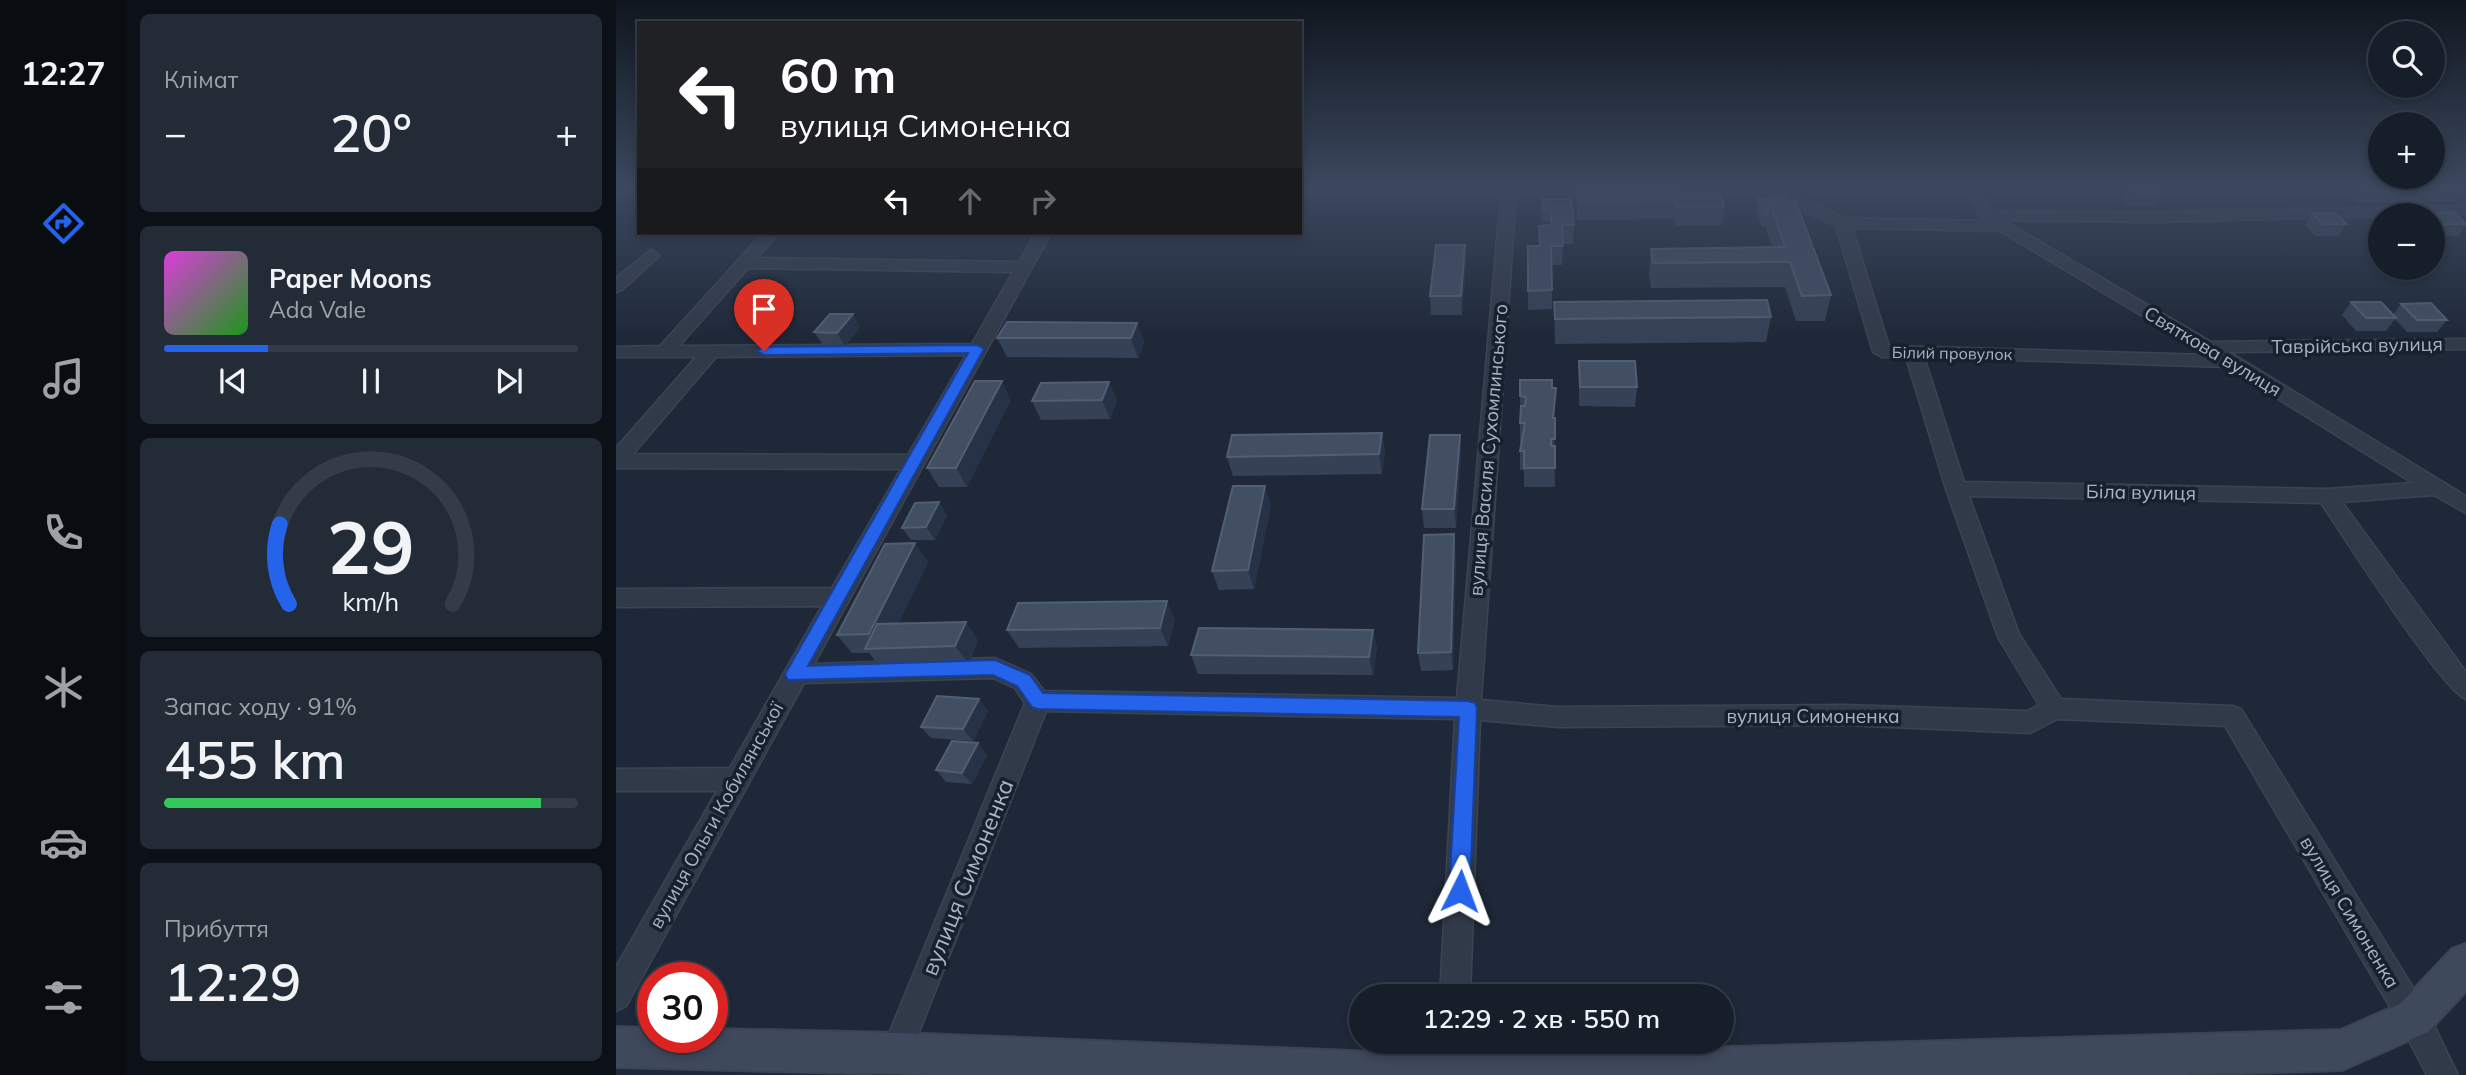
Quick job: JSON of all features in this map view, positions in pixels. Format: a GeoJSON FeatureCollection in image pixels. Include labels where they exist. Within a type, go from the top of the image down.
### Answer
{"type":"FeatureCollection","features":[{"type":"Feature","properties":{"kind":"main road"},"geometry":{"type":"LineString","coordinates":[[616,1047],[891,1064],[1451,1075],[2342,1050],[2414,1018],[2466,963]]}},
{"type":"Feature","properties":{"kind":"street"},"geometry":{"type":"LineString","coordinates":[[665,351],[766,238]]}},
{"type":"Feature","properties":{"kind":"street","name":"вулиця Ольги Кобилянської"},"geometry":{"type":"LineString","coordinates":[[616,996],[734,779],[1040,238]]}},
{"type":"Feature","properties":{"kind":"street","name":"вулиця Василя Сухомлинського"},"geometry":{"type":"LineString","coordinates":[[1456,984],[1468,709],[1505,238]]}},
{"type":"Feature","properties":{"kind":"street","name":"Білий провулок"},"geometry":{"type":"LineString","coordinates":[[1848,238],[1882,352],[2231,361]]}},
{"type":"Feature","properties":{"kind":"street","name":"Святкова вулиця"},"geometry":{"type":"LineString","coordinates":[[2024,238],[2231,361],[2466,506]]}},
{"type":"Feature","properties":{"kind":"street"},"geometry":{"type":"LineString","coordinates":[[616,287],[651,255]]}},
{"type":"Feature","properties":{"kind":"street"},"geometry":{"type":"LineString","coordinates":[[744,263],[1023,267]]}},
{"type":"Feature","properties":{"kind":"street","name":"Таврійська вулиця"},"geometry":{"type":"LineString","coordinates":[[2207,347],[2466,344]]}},
{"type":"Feature","properties":{"kind":"street"},"geometry":{"type":"LineString","coordinates":[[616,352],[977,349]]}},
{"type":"Feature","properties":{"kind":"street"},"geometry":{"type":"LineString","coordinates":[[616,461],[711,351]]}},
{"type":"Feature","properties":{"kind":"street"},"geometry":{"type":"LineString","coordinates":[[1913,351],[1956,489],[2009,638],[2054,709]]}},
{"type":"Feature","properties":{"kind":"street"},"geometry":{"type":"LineString","coordinates":[[2378,492],[2383,455]]}},
{"type":"Feature","properties":{"kind":"street"},"geometry":{"type":"LineString","coordinates":[[616,461],[914,462]]}},
{"type":"Feature","properties":{"kind":"street","name":"Біла вулиця"},"geometry":{"type":"LineString","coordinates":[[1956,489],[2327,496],[2438,488]]}},
{"type":"Feature","properties":{"kind":"street"},"geometry":{"type":"LineString","coordinates":[[2327,496],[2444,663],[2466,690]]}},
{"type":"Feature","properties":{"kind":"street"},"geometry":{"type":"LineString","coordinates":[[616,598],[838,597]]}},
{"type":"Feature","properties":{"kind":"street"},"geometry":{"type":"LineString","coordinates":[[794,674],[995,668],[1023,681],[1038,701]]}},
{"type":"Feature","properties":{"kind":"street","name":"вулиця Симоненка"},"geometry":{"type":"LineString","coordinates":[[891,1064],[1038,701],[1468,709],[1558,717],[1845,715],[2031,722],[2054,709],[2232,716],[2414,1018]]}},
{"type":"Feature","properties":{"kind":"street"},"geometry":{"type":"LineString","coordinates":[[616,780],[734,779]]}},
{"type":"Feature","properties":{"kind":"street"},"geometry":{"type":"LineString","coordinates":[[2414,1018],[2444,1075]]}},
{"type":"Feature","properties":{"kind":"street"},"geometry":{"type":"LineString","coordinates":[[1451,1075],[1452,1054]]}},
{"type":"Feature","properties":{"kind":"building"},"geometry":{"type":"Polygon","coordinates":[[[1540,238],[1563,238],[1563,246],[1551,246],[1552,290],[1528,291],[1528,246],[1540,246],[1540,238]]]}},
{"type":"Feature","properties":{"kind":"building"},"geometry":{"type":"Polygon","coordinates":[[[1782,238],[1810,238],[1831,295],[1802,296],[1790,262],[1653,263],[1651,249],[1785,247],[1782,238]]]}},
{"type":"Feature","properties":{"kind":"building"},"geometry":{"type":"Polygon","coordinates":[[[1436,245],[1465,245],[1461,296],[1430,296],[1436,245]]]}},
{"type":"Feature","properties":{"kind":"building"},"geometry":{"type":"Polygon","coordinates":[[[1767,300],[1771,317],[1555,319],[1554,302],[1767,300]]]}},
{"type":"Feature","properties":{"kind":"building"},"geometry":{"type":"Polygon","coordinates":[[[2351,302],[2381,302],[2396,318],[2366,318],[2351,302]]]}},
{"type":"Feature","properties":{"kind":"building"},"geometry":{"type":"Polygon","coordinates":[[[2431,303],[2447,320],[2417,320],[2401,304],[2431,303]]]}},
{"type":"Feature","properties":{"kind":"building"},"geometry":{"type":"Polygon","coordinates":[[[830,314],[853,314],[837,333],[814,332],[830,314]]]}},
{"type":"Feature","properties":{"kind":"building"},"geometry":{"type":"Polygon","coordinates":[[[1007,322],[1137,323],[1131,338],[997,338],[1007,322]]]}},
{"type":"Feature","properties":{"kind":"building"},"geometry":{"type":"Polygon","coordinates":[[[1579,361],[1635,361],[1637,387],[1580,387],[1579,361]]]}},
{"type":"Feature","properties":{"kind":"building"},"geometry":{"type":"Polygon","coordinates":[[[1520,380],[1552,380],[1552,388],[1556,388],[1553,418],[1555,439],[1551,439],[1551,446],[1555,446],[1555,468],[1524,468],[1524,451],[1520,451],[1525,423],[1520,423],[1521,406],[1525,406],[1526,397],[1520,396],[1520,380]]]}},
{"type":"Feature","properties":{"kind":"building"},"geometry":{"type":"Polygon","coordinates":[[[975,381],[1002,381],[956,468],[927,468],[975,381]]]}},
{"type":"Feature","properties":{"kind":"building"},"geometry":{"type":"Polygon","coordinates":[[[1109,382],[1102,400],[1032,401],[1041,383],[1109,382]]]}},
{"type":"Feature","properties":{"kind":"building"},"geometry":{"type":"Polygon","coordinates":[[[1382,433],[1379,454],[1227,457],[1232,435],[1382,433]]]}},
{"type":"Feature","properties":{"kind":"building"},"geometry":{"type":"Polygon","coordinates":[[[1430,435],[1460,435],[1454,509],[1422,509],[1430,435]]]}},
{"type":"Feature","properties":{"kind":"building"},"geometry":{"type":"Polygon","coordinates":[[[1233,486],[1265,486],[1248,570],[1212,571],[1233,486]]]}},
{"type":"Feature","properties":{"kind":"building"},"geometry":{"type":"Polygon","coordinates":[[[939,502],[926,527],[902,528],[915,503],[939,502]]]}},
{"type":"Feature","properties":{"kind":"building"},"geometry":{"type":"Polygon","coordinates":[[[1454,534],[1451,652],[1418,653],[1424,535],[1454,534]]]}},
{"type":"Feature","properties":{"kind":"building"},"geometry":{"type":"Polygon","coordinates":[[[915,543],[869,634],[837,635],[885,544],[915,543]]]}},
{"type":"Feature","properties":{"kind":"building"},"geometry":{"type":"Polygon","coordinates":[[[1167,601],[1160,628],[1007,630],[1018,603],[1167,601]]]}},
{"type":"Feature","properties":{"kind":"building"},"geometry":{"type":"Polygon","coordinates":[[[966,622],[955,646],[865,649],[877,624],[966,622]]]}},
{"type":"Feature","properties":{"kind":"building"},"geometry":{"type":"Polygon","coordinates":[[[1199,628],[1373,630],[1369,657],[1191,655],[1199,628]]]}},
{"type":"Feature","properties":{"kind":"building"},"geometry":{"type":"Polygon","coordinates":[[[937,696],[979,699],[963,729],[921,727],[937,696]]]}},
{"type":"Feature","properties":{"kind":"building"},"geometry":{"type":"Polygon","coordinates":[[[952,741],[978,743],[962,773],[936,770],[952,741]]]}},
{"type":"Feature","properties":{"kind":"route"},"geometry":{"type":"LineString","coordinates":[[764,351],[977,349],[794,674],[995,668],[1023,681],[1038,701],[1468,709],[1460,891]]}}]}
